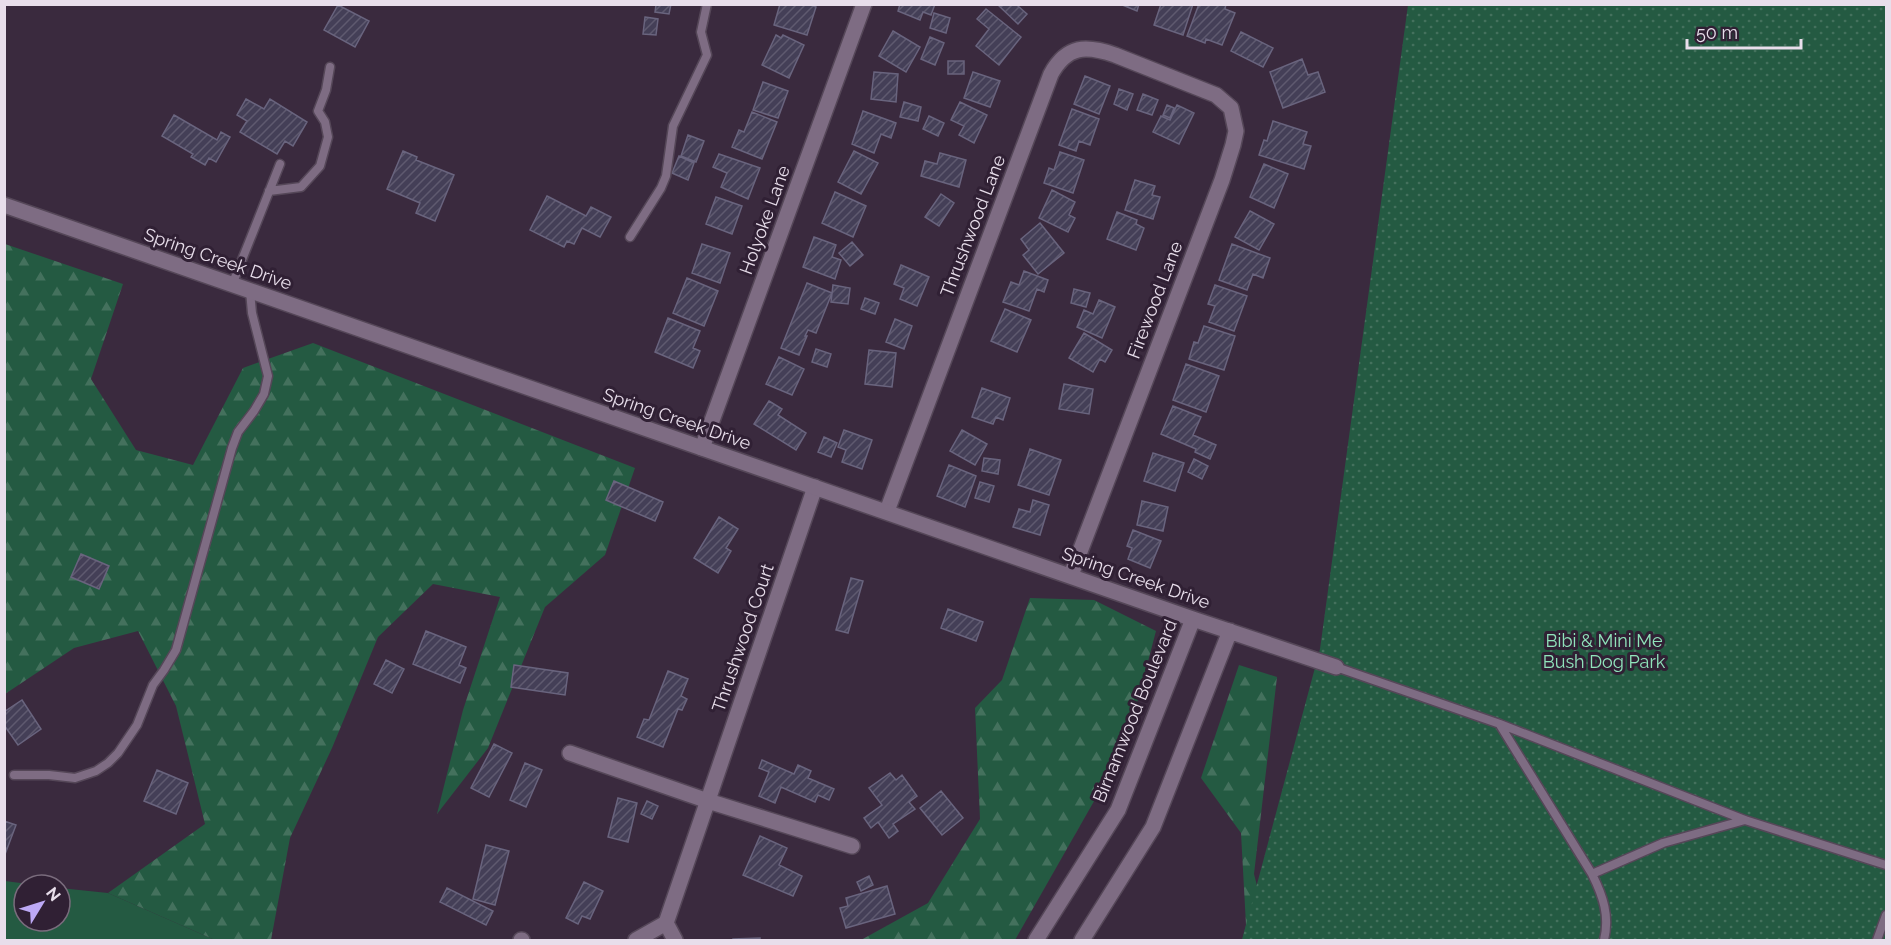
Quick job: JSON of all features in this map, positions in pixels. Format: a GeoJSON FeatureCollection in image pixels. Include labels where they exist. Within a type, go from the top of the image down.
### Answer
{"type":"FeatureCollection","features":[{"type":"Feature","properties":{"kind":"street","name":"Holyoke Lane"},"geometry":{"type":"LineString","coordinates":[[702,448],[864,4]]}},
{"type":"Feature","properties":{"kind":"street","name":"Thrushwood Lane"},"geometry":{"type":"LineString","coordinates":[[887,511],[1051,74],[1058,62],[1068,54],[1084,48],[1098,49],[1163,74]]}},
{"type":"Feature","properties":{"kind":"street","name":"Firewood Lane"},"geometry":{"type":"LineString","coordinates":[[1071,575],[1222,180],[1236,131],[1231,108],[1216,94],[1163,74]]}},
{"type":"Feature","properties":{"kind":"street","name":"Spring Creek Drive"},"geometry":{"type":"LineString","coordinates":[[4,206],[1336,667]]}},
{"type":"Feature","properties":{"kind":"street","name":"Thrushwood Court"},"geometry":{"type":"LineString","coordinates":[[666,923],[815,487]]}},
{"type":"Feature","properties":{"kind":"street","name":"Birnamwood Boulevard"},"geometry":{"type":"LineString","coordinates":[[1036,940],[1118,810],[1193,619]]}},
{"type":"Feature","properties":{"kind":"street"},"geometry":{"type":"LineString","coordinates":[[1082,940],[1153,827],[1230,631]]}},
{"type":"Feature","properties":{"kind":"street"},"geometry":{"type":"LineString","coordinates":[[570,753],[708,801],[852,846]]}},
{"type":"Feature","properties":{"kind":"street"},"geometry":{"type":"LineString","coordinates":[[636,940],[666,923],[675,940]]}},
{"type":"Feature","properties":{"kind":"lane"},"geometry":{"type":"LineString","coordinates":[[630,237],[661,188],[666,176],[672,126],[707,55],[701,32],[707,4]]}},
{"type":"Feature","properties":{"kind":"lane"},"geometry":{"type":"LineString","coordinates":[[269,191],[301,187],[320,166],[328,136],[325,122],[318,111],[326,90],[330,67]]}},
{"type":"Feature","properties":{"kind":"lane"},"geometry":{"type":"LineString","coordinates":[[232,285],[280,164]]}},
{"type":"Feature","properties":{"kind":"lane"},"geometry":{"type":"LineString","coordinates":[[14,775],[75,778],[96,771],[108,763],[118,753],[137,725],[153,685],[176,650],[232,448],[238,432],[264,394],[268,376],[252,314],[250,291]]}},
{"type":"Feature","properties":{"kind":"lane"},"geometry":{"type":"LineString","coordinates":[[1336,667],[1500,724],[1745,820],[1887,865]]}},
{"type":"Feature","properties":{"kind":"lane"},"geometry":{"type":"LineString","coordinates":[[1500,724],[1602,893],[1605,905],[1604,940]]}},
{"type":"Feature","properties":{"kind":"lane"},"geometry":{"type":"LineString","coordinates":[[1592,874],[1663,843],[1745,820]]}},
{"type":"Feature","properties":{"kind":"lane"},"geometry":{"type":"LineString","coordinates":[[1877,940],[1887,915]]}},
{"type":"Feature","properties":{"kind":"green space","name":"Bibi & Mini Me Bush Dog Park"},"geometry":{"type":"Polygon","coordinates":[[[1408,5],[1886,5],[1886,940],[1242,940],[1320,649],[1408,5]]]}},
{"type":"Feature","properties":{"kind":"green space"},"geometry":{"type":"Polygon","coordinates":[[[5,244],[123,284],[91,379],[136,450],[193,465],[243,368],[313,343],[635,468],[605,555],[545,607],[488,748],[437,814],[463,710],[500,597],[433,584],[378,637],[332,748],[290,838],[271,940],[215,940],[108,893],[205,824],[176,706],[138,631],[74,648],[5,694],[5,244]]]}},
{"type":"Feature","properties":{"kind":"green space"},"geometry":{"type":"Polygon","coordinates":[[[1030,598],[1094,600],[1156,631],[1126,745],[1015,940],[861,940],[928,903],[980,819],[975,708],[1002,680],[1030,598]]]}},
{"type":"Feature","properties":{"kind":"green space"},"geometry":{"type":"Polygon","coordinates":[[[1239,665],[1277,677],[1254,874],[1261,902],[1242,940],[1246,925],[1241,833],[1201,778],[1239,665]]]}},
{"type":"Feature","properties":{"kind":"green space"},"geometry":{"type":"Polygon","coordinates":[[[5,881],[12,882],[12,933],[72,933],[72,889],[108,893],[215,940],[5,940],[5,881]]]}},
{"type":"Feature","properties":{"kind":"building"},"geometry":{"type":"Polygon","coordinates":[[[653,4],[671,4],[669,14],[655,12],[656,5],[653,4]]]}},
{"type":"Feature","properties":{"kind":"building"},"geometry":{"type":"Polygon","coordinates":[[[780,4],[809,4],[816,7],[807,35],[774,25],[780,4]]]}},
{"type":"Feature","properties":{"kind":"building"},"geometry":{"type":"Polygon","coordinates":[[[900,4],[935,4],[931,15],[923,12],[920,20],[898,11],[900,4]]]}},
{"type":"Feature","properties":{"kind":"building"},"geometry":{"type":"Polygon","coordinates":[[[997,4],[1020,4],[1018,6],[1027,14],[1018,24],[997,4]]]}},
{"type":"Feature","properties":{"kind":"building"},"geometry":{"type":"Polygon","coordinates":[[[1120,4],[1139,4],[1137,11],[1120,4]]]}},
{"type":"Feature","properties":{"kind":"building"},"geometry":{"type":"Polygon","coordinates":[[[1161,4],[1193,4],[1183,35],[1154,25],[1161,4]]]}},
{"type":"Feature","properties":{"kind":"building"},"geometry":{"type":"Polygon","coordinates":[[[1199,4],[1226,4],[1225,9],[1235,13],[1222,45],[1206,39],[1205,43],[1187,36],[1199,4]]]}},
{"type":"Feature","properties":{"kind":"building"},"geometry":{"type":"Polygon","coordinates":[[[338,5],[369,21],[355,47],[324,30],[338,5]]]}},
{"type":"Feature","properties":{"kind":"building"},"geometry":{"type":"Polygon","coordinates":[[[986,9],[1021,37],[999,65],[976,46],[989,29],[977,19],[986,9]]]}},
{"type":"Feature","properties":{"kind":"building"},"geometry":{"type":"Polygon","coordinates":[[[934,13],[950,18],[946,33],[930,28],[934,13]]]}},
{"type":"Feature","properties":{"kind":"building"},"geometry":{"type":"Polygon","coordinates":[[[645,17],[658,19],[656,35],[643,34],[645,17]]]}},
{"type":"Feature","properties":{"kind":"building"},"geometry":{"type":"Polygon","coordinates":[[[893,31],[920,47],[906,72],[879,56],[893,31]]]}},
{"type":"Feature","properties":{"kind":"building"},"geometry":{"type":"Polygon","coordinates":[[[1241,32],[1273,48],[1263,67],[1231,51],[1241,32]]]}},
{"type":"Feature","properties":{"kind":"building"},"geometry":{"type":"Polygon","coordinates":[[[776,35],[781,38],[783,35],[804,45],[789,78],[762,65],[776,35]]]}},
{"type":"Feature","properties":{"kind":"building"},"geometry":{"type":"Polygon","coordinates":[[[930,37],[944,43],[935,65],[921,59],[930,37]]]}},
{"type":"Feature","properties":{"kind":"building"},"geometry":{"type":"Polygon","coordinates":[[[1302,59],[1308,75],[1318,72],[1325,92],[1283,108],[1270,72],[1302,59]]]}},
{"type":"Feature","properties":{"kind":"building"},"geometry":{"type":"Polygon","coordinates":[[[948,61],[964,61],[964,74],[948,74],[948,61]]]}},
{"type":"Feature","properties":{"kind":"building"},"geometry":{"type":"Polygon","coordinates":[[[874,72],[898,74],[896,102],[871,99],[874,72]]]}},
{"type":"Feature","properties":{"kind":"building"},"geometry":{"type":"Polygon","coordinates":[[[973,72],[1000,81],[990,107],[964,98],[973,72]]]}},
{"type":"Feature","properties":{"kind":"building"},"geometry":{"type":"Polygon","coordinates":[[[1085,76],[1110,86],[1099,114],[1074,104],[1085,76]]]}},
{"type":"Feature","properties":{"kind":"building"},"geometry":{"type":"Polygon","coordinates":[[[763,82],[788,91],[778,118],[753,110],[763,82]]]}},
{"type":"Feature","properties":{"kind":"building"},"geometry":{"type":"Polygon","coordinates":[[[1119,89],[1133,94],[1127,110],[1114,104],[1119,89]]]}},
{"type":"Feature","properties":{"kind":"building"},"geometry":{"type":"Polygon","coordinates":[[[1143,94],[1158,100],[1152,115],[1137,110],[1143,94]]]}},
{"type":"Feature","properties":{"kind":"building"},"geometry":{"type":"Polygon","coordinates":[[[246,99],[264,109],[270,99],[307,122],[293,146],[285,141],[277,154],[240,132],[247,121],[237,115],[246,99]]]}},
{"type":"Feature","properties":{"kind":"building"},"geometry":{"type":"Polygon","coordinates":[[[904,102],[921,107],[918,121],[900,117],[904,102]]]}},
{"type":"Feature","properties":{"kind":"building"},"geometry":{"type":"Polygon","coordinates":[[[960,102],[987,115],[974,143],[959,135],[964,126],[951,120],[960,102]]]}},
{"type":"Feature","properties":{"kind":"building"},"geometry":{"type":"Polygon","coordinates":[[[1167,105],[1174,108],[1170,118],[1163,115],[1167,105]]]}},
{"type":"Feature","properties":{"kind":"building"},"geometry":{"type":"Polygon","coordinates":[[[1177,105],[1194,113],[1179,144],[1153,132],[1161,116],[1170,120],[1177,105]]]}},
{"type":"Feature","properties":{"kind":"building"},"geometry":{"type":"Polygon","coordinates":[[[1072,109],[1099,119],[1090,145],[1079,141],[1076,151],[1059,145],[1072,109]]]}},
{"type":"Feature","properties":{"kind":"building"},"geometry":{"type":"Polygon","coordinates":[[[863,111],[896,123],[891,138],[881,134],[874,153],[852,144],[863,111]]]}},
{"type":"Feature","properties":{"kind":"building"},"geometry":{"type":"Polygon","coordinates":[[[752,112],[777,122],[762,159],[732,147],[739,130],[744,132],[752,112]]]}},
{"type":"Feature","properties":{"kind":"building"},"geometry":{"type":"Polygon","coordinates":[[[174,115],[217,140],[221,132],[230,137],[216,162],[209,158],[205,165],[191,157],[193,154],[162,136],[174,115]]]}},
{"type":"Feature","properties":{"kind":"building"},"geometry":{"type":"Polygon","coordinates":[[[929,116],[944,123],[938,136],[923,129],[929,116]]]}},
{"type":"Feature","properties":{"kind":"building"},"geometry":{"type":"Polygon","coordinates":[[[1273,121],[1307,132],[1303,144],[1311,146],[1304,169],[1259,155],[1264,140],[1267,141],[1273,121]]]}},
{"type":"Feature","properties":{"kind":"building"},"geometry":{"type":"Polygon","coordinates":[[[688,135],[704,141],[696,162],[681,156],[688,135]]]}},
{"type":"Feature","properties":{"kind":"building"},"geometry":{"type":"Polygon","coordinates":[[[403,151],[417,157],[416,160],[454,175],[435,221],[416,213],[420,203],[387,189],[403,151]]]}},
{"type":"Feature","properties":{"kind":"building"},"geometry":{"type":"Polygon","coordinates":[[[854,151],[878,163],[861,194],[838,182],[854,151]]]}},
{"type":"Feature","properties":{"kind":"building"},"geometry":{"type":"Polygon","coordinates":[[[1060,152],[1084,160],[1073,193],[1044,183],[1049,168],[1054,170],[1060,152]]]}},
{"type":"Feature","properties":{"kind":"building"},"geometry":{"type":"Polygon","coordinates":[[[940,153],[966,160],[959,187],[921,176],[925,161],[937,164],[940,153]]]}},
{"type":"Feature","properties":{"kind":"building"},"geometry":{"type":"Polygon","coordinates":[[[719,154],[760,168],[748,199],[721,187],[727,173],[713,167],[719,154]]]}},
{"type":"Feature","properties":{"kind":"building"},"geometry":{"type":"Polygon","coordinates":[[[679,156],[694,163],[688,180],[672,173],[679,156]]]}},
{"type":"Feature","properties":{"kind":"building"},"geometry":{"type":"Polygon","coordinates":[[[1264,164],[1288,174],[1274,208],[1250,197],[1264,164]]]}},
{"type":"Feature","properties":{"kind":"building"},"geometry":{"type":"Polygon","coordinates":[[[1135,180],[1155,186],[1152,195],[1160,197],[1153,219],[1125,210],[1135,180]]]}},
{"type":"Feature","properties":{"kind":"building"},"geometry":{"type":"Polygon","coordinates":[[[1052,190],[1075,202],[1069,215],[1075,218],[1068,232],[1039,218],[1052,190]]]}},
{"type":"Feature","properties":{"kind":"building"},"geometry":{"type":"Polygon","coordinates":[[[835,192],[866,206],[853,237],[822,223],[835,192]]]}},
{"type":"Feature","properties":{"kind":"building"},"geometry":{"type":"Polygon","coordinates":[[[941,194],[954,203],[939,226],[925,217],[941,194]]]}},
{"type":"Feature","properties":{"kind":"building"},"geometry":{"type":"Polygon","coordinates":[[[547,196],[586,216],[591,207],[611,217],[600,237],[582,228],[574,244],[567,241],[564,247],[530,230],[547,196]]]}},
{"type":"Feature","properties":{"kind":"building"},"geometry":{"type":"Polygon","coordinates":[[[716,197],[742,206],[732,234],[706,224],[716,197]]]}},
{"type":"Feature","properties":{"kind":"building"},"geometry":{"type":"Polygon","coordinates":[[[1250,211],[1274,224],[1259,250],[1235,237],[1250,211]]]}},
{"type":"Feature","properties":{"kind":"building"},"geometry":{"type":"Polygon","coordinates":[[[1117,212],[1137,220],[1136,224],[1144,228],[1136,250],[1107,239],[1117,212]]]}},
{"type":"Feature","properties":{"kind":"building"},"geometry":{"type":"Polygon","coordinates":[[[1040,223],[1064,253],[1038,274],[1023,255],[1029,250],[1021,239],[1040,223]]]}},
{"type":"Feature","properties":{"kind":"building"},"geometry":{"type":"Polygon","coordinates":[[[814,237],[836,245],[832,257],[841,260],[835,279],[803,267],[814,237]]]}},
{"type":"Feature","properties":{"kind":"building"},"geometry":{"type":"Polygon","coordinates":[[[852,242],[863,255],[850,266],[839,253],[852,242]]]}},
{"type":"Feature","properties":{"kind":"building"},"geometry":{"type":"Polygon","coordinates":[[[702,244],[730,253],[720,283],[692,273],[702,244]]]}},
{"type":"Feature","properties":{"kind":"building"},"geometry":{"type":"Polygon","coordinates":[[[1232,244],[1270,258],[1263,278],[1253,274],[1247,290],[1219,280],[1232,244]]]}},
{"type":"Feature","properties":{"kind":"building"},"geometry":{"type":"Polygon","coordinates":[[[901,265],[929,277],[917,306],[900,299],[904,288],[894,284],[901,265]]]}},
{"type":"Feature","properties":{"kind":"building"},"geometry":{"type":"Polygon","coordinates":[[[1024,271],[1048,280],[1044,292],[1037,289],[1029,311],[1003,302],[1011,282],[1019,285],[1024,271]]]}},
{"type":"Feature","properties":{"kind":"building"},"geometry":{"type":"Polygon","coordinates":[[[687,278],[718,291],[704,326],[673,313],[687,278]]]}},
{"type":"Feature","properties":{"kind":"building"},"geometry":{"type":"Polygon","coordinates":[[[807,283],[832,293],[816,333],[808,330],[799,355],[781,348],[807,283]]]}},
{"type":"Feature","properties":{"kind":"building"},"geometry":{"type":"Polygon","coordinates":[[[833,285],[850,288],[848,304],[831,302],[833,285]]]}},
{"type":"Feature","properties":{"kind":"building"},"geometry":{"type":"Polygon","coordinates":[[[1215,285],[1247,296],[1234,331],[1209,322],[1215,306],[1208,304],[1215,285]]]}},
{"type":"Feature","properties":{"kind":"building"},"geometry":{"type":"Polygon","coordinates":[[[1074,289],[1090,293],[1086,307],[1071,303],[1074,289]]]}},
{"type":"Feature","properties":{"kind":"building"},"geometry":{"type":"Polygon","coordinates":[[[865,298],[879,303],[875,314],[861,309],[865,298]]]}},
{"type":"Feature","properties":{"kind":"building"},"geometry":{"type":"Polygon","coordinates":[[[1099,300],[1115,307],[1102,338],[1077,327],[1084,310],[1093,314],[1099,300]]]}},
{"type":"Feature","properties":{"kind":"building"},"geometry":{"type":"Polygon","coordinates":[[[1005,309],[1031,320],[1017,352],[991,341],[1005,309]]]}},
{"type":"Feature","properties":{"kind":"building"},"geometry":{"type":"Polygon","coordinates":[[[668,318],[700,331],[693,348],[700,351],[693,368],[655,352],[668,318]]]}},
{"type":"Feature","properties":{"kind":"building"},"geometry":{"type":"Polygon","coordinates":[[[895,319],[912,326],[904,349],[886,342],[895,319]]]}},
{"type":"Feature","properties":{"kind":"building"},"geometry":{"type":"Polygon","coordinates":[[[1204,326],[1235,336],[1224,370],[1189,359],[1194,342],[1198,343],[1204,326]]]}},
{"type":"Feature","properties":{"kind":"building"},"geometry":{"type":"Polygon","coordinates":[[[1084,333],[1112,350],[1105,362],[1100,359],[1093,372],[1069,358],[1084,333]]]}},
{"type":"Feature","properties":{"kind":"building"},"geometry":{"type":"Polygon","coordinates":[[[816,349],[831,354],[827,367],[812,362],[816,349]]]}},
{"type":"Feature","properties":{"kind":"building"},"geometry":{"type":"Polygon","coordinates":[[[869,350],[896,353],[892,387],[865,384],[869,350]]]}},
{"type":"Feature","properties":{"kind":"building"},"geometry":{"type":"Polygon","coordinates":[[[779,357],[804,369],[792,395],[766,384],[779,357]]]}},
{"type":"Feature","properties":{"kind":"building"},"geometry":{"type":"Polygon","coordinates":[[[1186,364],[1219,376],[1206,412],[1173,400],[1186,364]]]}},
{"type":"Feature","properties":{"kind":"building"},"geometry":{"type":"Polygon","coordinates":[[[1064,384],[1093,389],[1089,414],[1059,409],[1064,384]]]}},
{"type":"Feature","properties":{"kind":"building"},"geometry":{"type":"Polygon","coordinates":[[[982,388],[1010,398],[1003,420],[996,417],[993,424],[972,417],[982,388]]]}},
{"type":"Feature","properties":{"kind":"building"},"geometry":{"type":"Polygon","coordinates":[[[769,401],[782,409],[778,415],[806,433],[796,450],[754,424],[769,401]]]}},
{"type":"Feature","properties":{"kind":"building"},"geometry":{"type":"Polygon","coordinates":[[[1173,406],[1201,417],[1193,435],[1216,445],[1210,459],[1195,452],[1196,449],[1161,434],[1173,406]]]}},
{"type":"Feature","properties":{"kind":"building"},"geometry":{"type":"Polygon","coordinates":[[[844,430],[872,440],[862,469],[842,462],[846,450],[838,447],[844,430]]]}},
{"type":"Feature","properties":{"kind":"building"},"geometry":{"type":"Polygon","coordinates":[[[962,430],[987,444],[975,465],[950,451],[962,430]]]}},
{"type":"Feature","properties":{"kind":"building"},"geometry":{"type":"Polygon","coordinates":[[[824,437],[837,443],[831,457],[818,452],[824,437]]]}},
{"type":"Feature","properties":{"kind":"building"},"geometry":{"type":"Polygon","coordinates":[[[1030,449],[1061,460],[1049,495],[1018,485],[1030,449]]]}},
{"type":"Feature","properties":{"kind":"building"},"geometry":{"type":"Polygon","coordinates":[[[1153,453],[1184,463],[1175,491],[1144,481],[1153,453]]]}},
{"type":"Feature","properties":{"kind":"building"},"geometry":{"type":"Polygon","coordinates":[[[984,458],[1000,460],[998,474],[982,471],[984,458]]]}},
{"type":"Feature","properties":{"kind":"building"},"geometry":{"type":"Polygon","coordinates":[[[1194,459],[1208,466],[1202,479],[1188,472],[1194,459]]]}},
{"type":"Feature","properties":{"kind":"building"},"geometry":{"type":"Polygon","coordinates":[[[949,465],[976,476],[965,507],[937,496],[949,465]]]}},
{"type":"Feature","properties":{"kind":"building"},"geometry":{"type":"Polygon","coordinates":[[[614,481],[663,502],[655,521],[606,500],[614,481]]]}},
{"type":"Feature","properties":{"kind":"building"},"geometry":{"type":"Polygon","coordinates":[[[980,482],[994,486],[989,502],[975,498],[980,482]]]}},
{"type":"Feature","properties":{"kind":"building"},"geometry":{"type":"Polygon","coordinates":[[[1033,500],[1049,505],[1040,535],[1013,527],[1019,509],[1030,512],[1033,500]]]}},
{"type":"Feature","properties":{"kind":"building"},"geometry":{"type":"Polygon","coordinates":[[[1142,501],[1168,507],[1163,531],[1137,525],[1142,501]]]}},
{"type":"Feature","properties":{"kind":"building"},"geometry":{"type":"Polygon","coordinates":[[[719,517],[738,529],[726,548],[731,551],[718,573],[694,558],[719,517]]]}},
{"type":"Feature","properties":{"kind":"building"},"geometry":{"type":"Polygon","coordinates":[[[1133,530],[1161,541],[1150,568],[1128,559],[1132,548],[1127,546],[1133,530]]]}},
{"type":"Feature","properties":{"kind":"building"},"geometry":{"type":"Polygon","coordinates":[[[81,554],[109,566],[99,589],[71,577],[81,554]]]}},
{"type":"Feature","properties":{"kind":"building"},"geometry":{"type":"Polygon","coordinates":[[[851,578],[863,581],[848,633],[836,630],[851,578]]]}},
{"type":"Feature","properties":{"kind":"building"},"geometry":{"type":"Polygon","coordinates":[[[948,609],[983,622],[976,641],[941,628],[948,609]]]}},
{"type":"Feature","properties":{"kind":"building"},"geometry":{"type":"Polygon","coordinates":[[[426,631],[466,647],[459,665],[466,668],[460,683],[413,664],[426,631]]]}},
{"type":"Feature","properties":{"kind":"building"},"geometry":{"type":"Polygon","coordinates":[[[386,660],[404,669],[392,693],[374,684],[386,660]]]}},
{"type":"Feature","properties":{"kind":"building"},"geometry":{"type":"Polygon","coordinates":[[[514,665],[568,673],[565,695],[511,687],[514,665]]]}},
{"type":"Feature","properties":{"kind":"building"},"geometry":{"type":"Polygon","coordinates":[[[668,671],[688,679],[681,696],[687,699],[682,710],[678,709],[663,747],[637,737],[644,719],[649,720],[668,671]]]}},
{"type":"Feature","properties":{"kind":"building"},"geometry":{"type":"Polygon","coordinates":[[[22,700],[41,729],[18,745],[4,725],[4,712],[22,700]]]}},
{"type":"Feature","properties":{"kind":"building"},"geometry":{"type":"Polygon","coordinates":[[[494,744],[512,753],[489,797],[471,788],[494,744]]]}},
{"type":"Feature","properties":{"kind":"building"},"geometry":{"type":"Polygon","coordinates":[[[762,760],[794,774],[798,765],[811,771],[808,778],[834,789],[829,800],[818,795],[815,802],[781,787],[775,803],[759,796],[769,772],[759,768],[762,760]]]}},
{"type":"Feature","properties":{"kind":"building"},"geometry":{"type":"Polygon","coordinates":[[[525,763],[542,770],[526,807],[510,800],[525,763]]]}},
{"type":"Feature","properties":{"kind":"building"},"geometry":{"type":"Polygon","coordinates":[[[157,770],[188,783],[176,814],[144,801],[157,770]]]}},
{"type":"Feature","properties":{"kind":"building"},"geometry":{"type":"Polygon","coordinates":[[[890,773],[896,780],[902,775],[917,796],[909,802],[915,809],[893,824],[898,831],[889,838],[878,822],[871,828],[864,818],[882,805],[869,788],[890,773]]]}},
{"type":"Feature","properties":{"kind":"building"},"geometry":{"type":"Polygon","coordinates":[[[941,791],[963,818],[942,835],[920,808],[941,791]]]}},
{"type":"Feature","properties":{"kind":"building"},"geometry":{"type":"Polygon","coordinates":[[[618,798],[637,803],[628,842],[608,837],[618,798]]]}},
{"type":"Feature","properties":{"kind":"building"},"geometry":{"type":"Polygon","coordinates":[[[647,801],[658,806],[652,819],[641,814],[647,801]]]}},
{"type":"Feature","properties":{"kind":"building"},"geometry":{"type":"Polygon","coordinates":[[[4,821],[16,825],[4,857],[4,821]]]}},
{"type":"Feature","properties":{"kind":"building"},"geometry":{"type":"Polygon","coordinates":[[[760,836],[787,848],[779,865],[802,876],[793,896],[743,875],[760,836]]]}},
{"type":"Feature","properties":{"kind":"building"},"geometry":{"type":"Polygon","coordinates":[[[486,845],[509,851],[495,905],[473,899],[486,845]]]}},
{"type":"Feature","properties":{"kind":"building"},"geometry":{"type":"Polygon","coordinates":[[[869,876],[873,885],[861,891],[857,882],[869,876]]]}},
{"type":"Feature","properties":{"kind":"building"},"geometry":{"type":"Polygon","coordinates":[[[584,882],[603,891],[590,919],[582,916],[578,924],[566,918],[584,882]]]}},
{"type":"Feature","properties":{"kind":"building"},"geometry":{"type":"Polygon","coordinates":[[[887,886],[895,914],[846,928],[840,908],[848,906],[846,898],[887,886]]]}},
{"type":"Feature","properties":{"kind":"building"},"geometry":{"type":"Polygon","coordinates":[[[447,888],[493,911],[486,925],[440,902],[447,888]]]}},
{"type":"Feature","properties":{"kind":"building"},"geometry":{"type":"Polygon","coordinates":[[[760,938],[760,940],[733,940],[733,939],[760,938]]]}}]}
